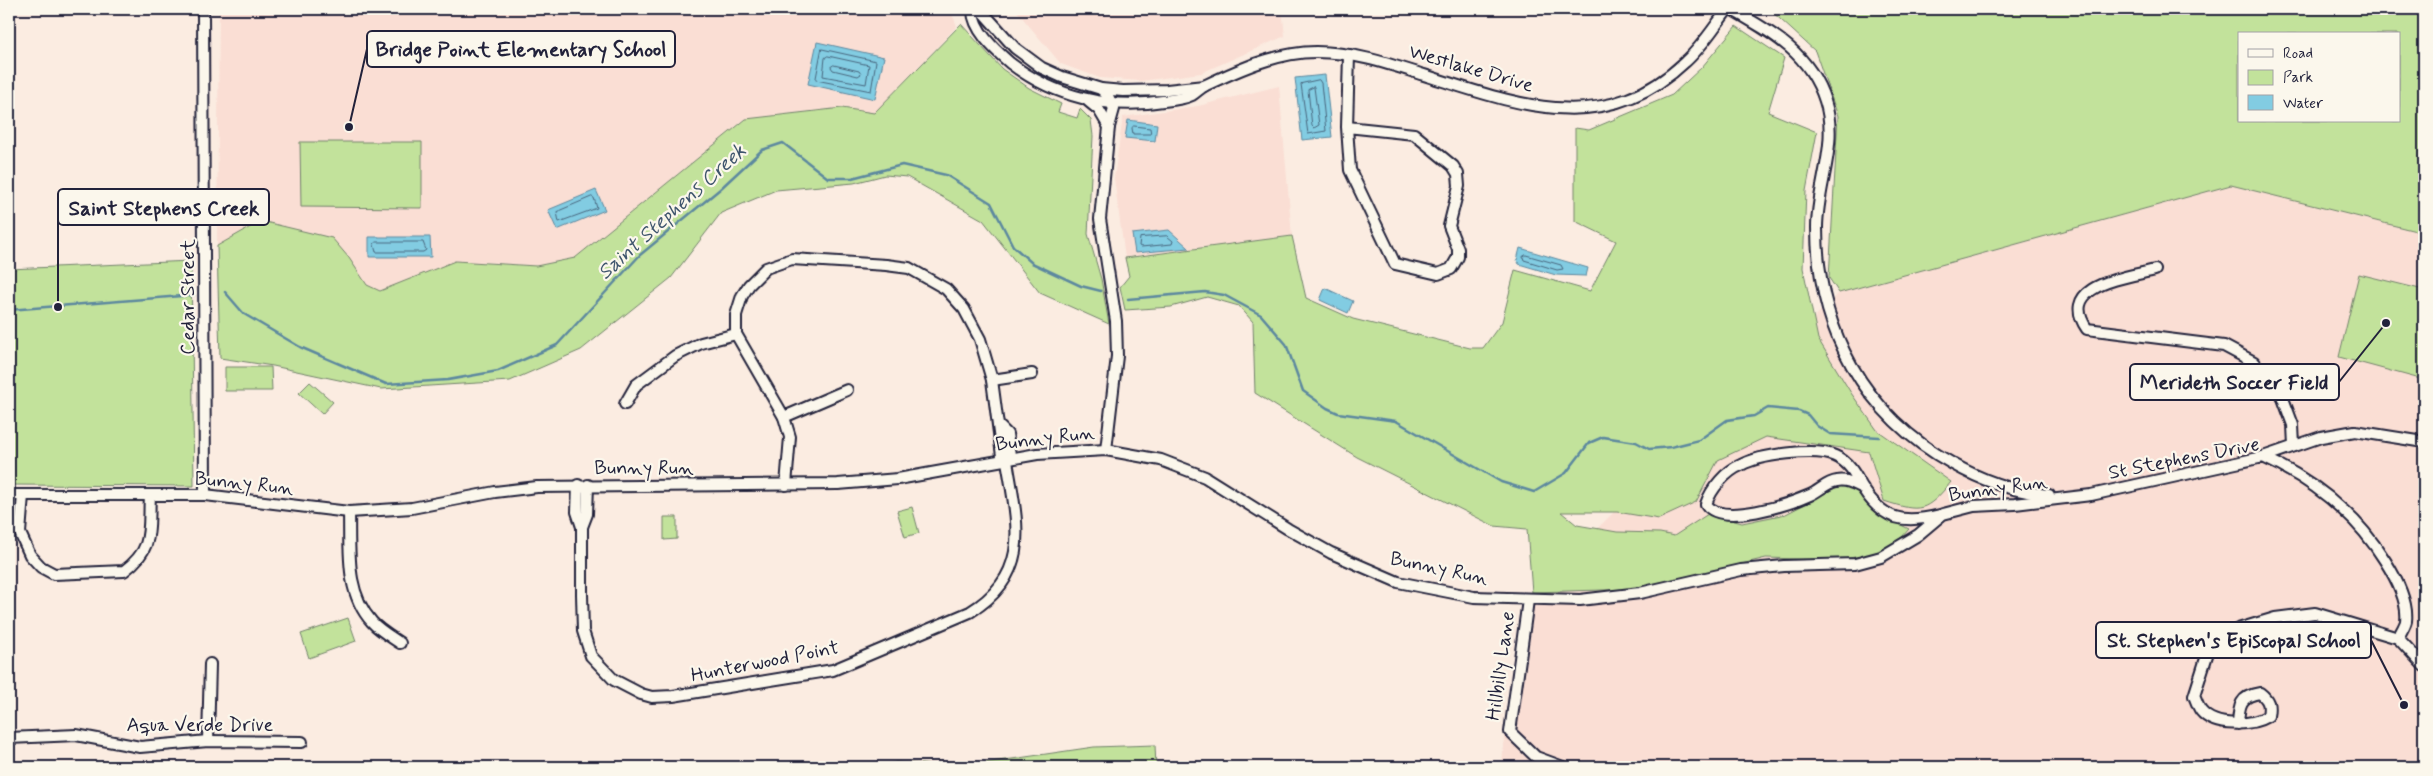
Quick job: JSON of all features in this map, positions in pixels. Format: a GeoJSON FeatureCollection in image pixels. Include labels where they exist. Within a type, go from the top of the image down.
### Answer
{"type":"FeatureCollection","features":[{"type":"Feature","properties":{"kind":"street","name":"Cedar Street"},"geometry":{"type":"LineString","coordinates":[[204,9],[205,495]]}},
{"type":"Feature","properties":{"kind":"street","name":"Westlake Drive"},"geometry":{"type":"LineString","coordinates":[[973,9],[972,18],[1003,57],[1042,82],[1085,99],[1112,103],[1154,103],[1184,98],[1204,86],[1257,63],[1314,52],[1349,55],[1396,66],[1517,104],[1560,109],[1597,107],[1616,103],[1662,81],[1691,56],[1729,9]]}},
{"type":"Feature","properties":{"kind":"street","name":"Westlake Drive"},"geometry":{"type":"LineString","coordinates":[[980,9],[1015,48],[1031,61],[1062,77],[1101,89],[1145,91],[1204,86]]}},
{"type":"Feature","properties":{"kind":"street"},"geometry":{"type":"LineString","coordinates":[[1729,9],[1776,35],[1795,53],[1816,78],[1826,102],[1830,127],[1827,163],[1819,198],[1818,265],[1828,310],[1839,342],[1857,376],[1877,403],[1903,432],[1935,454],[1976,477],[2017,490],[2068,497]]}},
{"type":"Feature","properties":{"kind":"street"},"geometry":{"type":"LineString","coordinates":[[1347,127],[1414,134],[1453,166],[1458,174],[1458,186],[1449,226],[1458,250],[1458,257],[1451,269],[1438,274],[1395,264],[1350,170],[1347,127],[1349,55]]}},
{"type":"Feature","properties":{"kind":"street"},"geometry":{"type":"LineString","coordinates":[[1101,89],[1112,103],[1113,120],[1109,127],[1100,219],[1116,322],[1117,356],[1106,450]]}},
{"type":"Feature","properties":{"kind":"street"},"geometry":{"type":"LineString","coordinates":[[1085,99],[1099,110],[1109,127]]}},
{"type":"Feature","properties":{"kind":"street","name":"Hunterwood Point"},"geometry":{"type":"LineString","coordinates":[[583,485],[587,514],[582,527],[583,631],[591,656],[614,680],[641,694],[674,696],[833,670],[961,616],[982,605],[1003,581],[1012,566],[1017,549],[1016,526],[1006,461],[1002,456],[999,442],[1000,427],[992,380],[980,339],[964,309],[946,289],[909,268],[792,259],[779,262],[754,278],[742,296],[736,315],[736,334]]}},
{"type":"Feature","properties":{"kind":"street"},"geometry":{"type":"LineString","coordinates":[[2155,270],[2098,285],[2084,295],[2079,304],[2079,317],[2087,329],[2224,346],[2254,362],[2281,393],[2293,425],[2294,446]]}},
{"type":"Feature","properties":{"kind":"street"},"geometry":{"type":"LineString","coordinates":[[625,404],[636,385],[675,356],[701,343],[736,334],[784,417],[790,437],[786,485]]}},
{"type":"Feature","properties":{"kind":"street"},"geometry":{"type":"LineString","coordinates":[[992,380],[1032,374]]}},
{"type":"Feature","properties":{"kind":"street"},"geometry":{"type":"LineString","coordinates":[[784,417],[848,390]]}},
{"type":"Feature","properties":{"kind":"street"},"geometry":{"type":"LineString","coordinates":[[2263,457],[2321,438],[2355,431],[2424,442]]}},
{"type":"Feature","properties":{"kind":"street","name":"Bunny Run"},"geometry":{"type":"LineString","coordinates":[[9,495],[205,495],[349,512],[412,508],[495,492],[583,485],[786,485],[898,479],[1037,454],[1106,450],[1161,460],[1205,477],[1322,548],[1398,582],[1474,597],[1528,600],[1580,600],[1640,593],[1741,570],[1784,566],[1855,564],[1881,557],[1918,535],[1943,514],[1974,506],[2015,504],[2068,497]]}},
{"type":"Feature","properties":{"kind":"street"},"geometry":{"type":"LineString","coordinates":[[1863,488],[1848,481],[1837,481],[1810,494],[1748,513],[1725,513],[1708,508],[1706,504],[1708,496],[1722,479],[1740,465],[1760,458],[1794,454],[1834,455],[1845,462],[1874,502],[1890,516],[1915,521],[1943,514]]}},
{"type":"Feature","properties":{"kind":"street","name":"St Stephens Drive"},"geometry":{"type":"LineString","coordinates":[[2068,497],[2091,495],[2263,457],[2288,468],[2344,510],[2391,567],[2406,608],[2406,623],[2398,638]]}},
{"type":"Feature","properties":{"kind":"street"},"geometry":{"type":"LineString","coordinates":[[23,495],[20,533],[30,555],[41,567],[54,574],[124,571],[132,565],[148,545],[150,495]]}},
{"type":"Feature","properties":{"kind":"street"},"geometry":{"type":"LineString","coordinates":[[349,512],[351,570],[356,599],[373,623],[400,643]]}},
{"type":"Feature","properties":{"kind":"street","name":"Hillbilly Lane"},"geometry":{"type":"LineString","coordinates":[[1528,600],[1510,732],[1536,756],[1563,767]]}},
{"type":"Feature","properties":{"kind":"street"},"geometry":{"type":"LineString","coordinates":[[2238,724],[2217,721],[2201,711],[2194,696],[2209,650],[2238,629],[2275,618],[2315,613],[2398,638],[2424,666]]}},
{"type":"Feature","properties":{"kind":"street"},"geometry":{"type":"LineString","coordinates":[[208,741],[210,664]]}},
{"type":"Feature","properties":{"kind":"street","name":"Aqua Verde Drive"},"geometry":{"type":"LineString","coordinates":[[9,738],[76,735],[140,747],[208,741],[302,742]]}},
{"type":"Feature","properties":{"kind":"shaded area"},"geometry":{"type":"Polygon","coordinates":[[[219,9],[950,9],[957,26],[874,114],[842,108],[746,119],[575,258],[536,266],[482,262],[380,291],[217,246],[219,9]]]}},
{"type":"Feature","properties":{"kind":"shaded area"},"geometry":{"type":"Polygon","coordinates":[[[1015,9],[1282,9],[1285,36],[1201,73],[1141,81],[1100,78],[1061,64],[1015,9]]]}},
{"type":"Feature","properties":{"kind":"shaded area"},"geometry":{"type":"Polygon","coordinates":[[[1279,86],[1292,236],[1125,258],[1114,178],[1123,117],[1198,106],[1279,86]]]}},
{"type":"Feature","properties":{"kind":"shaded area"},"geometry":{"type":"Polygon","coordinates":[[[2231,185],[2424,233],[2424,767],[1502,767],[1504,736],[1532,592],[1839,293],[2231,185]]]}},
{"type":"Feature","properties":{"kind":"green space"},"geometry":{"type":"Polygon","coordinates":[[[1769,9],[2424,9],[2424,233],[2231,185],[1839,293],[1829,278],[1838,116],[1815,51],[1769,9]]]}},
{"type":"Feature","properties":{"kind":"green space"},"geometry":{"type":"Polygon","coordinates":[[[961,24],[1002,69],[1029,88],[1061,104],[1058,112],[1077,118],[1080,109],[1091,120],[1093,136],[1088,234],[1101,279],[1109,324],[1040,293],[983,220],[907,177],[885,175],[854,183],[776,190],[721,213],[671,278],[581,350],[510,381],[381,389],[273,366],[220,358],[217,246],[261,221],[332,238],[349,258],[367,285],[380,291],[455,261],[536,266],[575,258],[746,119],[842,108],[874,113],[961,24]]]}},
{"type":"Feature","properties":{"kind":"green space"},"geometry":{"type":"Polygon","coordinates":[[[1736,26],[1784,58],[1768,112],[1817,132],[1806,191],[1803,268],[1818,339],[1851,393],[1877,430],[1951,482],[1935,499],[1922,507],[1915,508],[1896,505],[1884,501],[1869,452],[1766,437],[1718,460],[1696,502],[1659,519],[1617,512],[1561,512],[1577,525],[1617,532],[1660,533],[1674,536],[1708,514],[1742,523],[1786,514],[1841,485],[1854,489],[1875,512],[1909,529],[1902,537],[1877,554],[1834,560],[1766,558],[1638,589],[1532,592],[1527,529],[1494,526],[1357,457],[1255,393],[1253,322],[1239,306],[1207,297],[1171,307],[1125,310],[1120,287],[1129,276],[1125,258],[1292,236],[1306,298],[1353,319],[1470,348],[1483,348],[1502,322],[1515,270],[1590,291],[1616,241],[1575,221],[1575,128],[1589,130],[1672,95],[1702,67],[1736,26]]]}},
{"type":"Feature","properties":{"kind":"green space"},"geometry":{"type":"Polygon","coordinates":[[[300,142],[422,142],[422,208],[301,207],[300,142]]]}},
{"type":"Feature","properties":{"kind":"green space"},"geometry":{"type":"Polygon","coordinates":[[[191,261],[194,486],[9,485],[9,269],[191,261]]]}},
{"type":"Feature","properties":{"kind":"green space"},"geometry":{"type":"Polygon","coordinates":[[[2359,274],[2424,290],[2424,380],[2339,357],[2359,274]]]}},
{"type":"Feature","properties":{"kind":"green space"},"geometry":{"type":"Polygon","coordinates":[[[225,367],[271,367],[272,391],[225,391],[225,367]]]}},
{"type":"Feature","properties":{"kind":"green space"},"geometry":{"type":"Polygon","coordinates":[[[310,382],[333,402],[322,414],[299,393],[310,382]]]}},
{"type":"Feature","properties":{"kind":"green space"},"geometry":{"type":"Polygon","coordinates":[[[912,507],[919,533],[905,537],[897,511],[912,507]]]}},
{"type":"Feature","properties":{"kind":"green space"},"geometry":{"type":"Polygon","coordinates":[[[664,517],[677,517],[677,539],[664,540],[664,517]]]}},
{"type":"Feature","properties":{"kind":"green space"},"geometry":{"type":"Polygon","coordinates":[[[348,618],[356,641],[309,658],[301,634],[348,618]]]}},
{"type":"Feature","properties":{"kind":"green space"},"geometry":{"type":"Polygon","coordinates":[[[1155,745],[1156,767],[957,767],[1094,747],[1155,745]]]}},
{"type":"Feature","properties":{"kind":"green space"},"geometry":{"type":"Polygon","coordinates":[[[896,762],[957,767],[876,767],[896,762]]]}},
{"type":"Feature","properties":{"kind":"water"},"geometry":{"type":"Polygon","coordinates":[[[817,42],[884,57],[875,99],[808,84],[817,42]]]}},
{"type":"Feature","properties":{"kind":"water"},"geometry":{"type":"Polygon","coordinates":[[[1325,75],[1332,137],[1302,140],[1295,78],[1325,75]]]}},
{"type":"Feature","properties":{"kind":"water"},"geometry":{"type":"Polygon","coordinates":[[[1128,120],[1157,124],[1155,141],[1125,138],[1128,120]]]}},
{"type":"Feature","properties":{"kind":"water"},"geometry":{"type":"Polygon","coordinates":[[[596,190],[605,210],[557,230],[548,210],[596,190]]]}},
{"type":"Feature","properties":{"kind":"water"},"geometry":{"type":"Polygon","coordinates":[[[1169,230],[1189,248],[1135,253],[1132,234],[1169,230]]]}},
{"type":"Feature","properties":{"kind":"water"},"geometry":{"type":"Polygon","coordinates":[[[369,237],[430,237],[431,257],[369,257],[369,237]]]}},
{"type":"Feature","properties":{"kind":"water"},"geometry":{"type":"Polygon","coordinates":[[[1520,248],[1588,268],[1586,276],[1556,275],[1519,264],[1517,260],[1520,248]]]}},
{"type":"Feature","properties":{"kind":"water"},"geometry":{"type":"Polygon","coordinates":[[[1325,288],[1353,301],[1348,313],[1320,300],[1325,288]]]}},
{"type":"Feature","properties":{"kind":"waterway","name":"Saint Stephens Creek"},"geometry":{"type":"LineString","coordinates":[[225,292],[244,314],[300,347],[386,384],[448,380],[498,371],[557,345],[640,255],[720,189],[762,150],[783,143],[828,178],[852,178],[902,165],[946,175],[991,203],[1013,246],[1032,263],[1081,286],[1101,291]]}},
{"type":"Feature","properties":{"kind":"waterway","name":"Saint Stephens Creek"},"geometry":{"type":"LineString","coordinates":[[1128,299],[1205,292],[1224,295],[1261,315],[1286,344],[1303,391],[1327,408],[1338,413],[1396,421],[1501,482],[1534,492],[1566,473],[1589,443],[1603,437],[1636,442],[1649,449],[1671,447],[1699,440],[1727,420],[1754,416],[1768,408],[1799,411],[1808,415],[1817,426],[1830,434],[1879,437]]}},
{"type":"Feature","properties":{"kind":"waterway","name":"Saint Stephens Creek"},"geometry":{"type":"LineString","coordinates":[[9,310],[194,295]]}},
{"type":"Feature","properties":{"kind":"place","name":"Bridge Point Elementary School"},"geometry":{"type":"Point","coordinates":[349,127]}},
{"type":"Feature","properties":{"kind":"place","name":"Saint Stephens Creek"},"geometry":{"type":"Point","coordinates":[58,307]}},
{"type":"Feature","properties":{"kind":"place","name":"Merideth Soccer Field"},"geometry":{"type":"Point","coordinates":[2386,323]}},
{"type":"Feature","properties":{"kind":"place","name":"St. Stephen's Episcopal School"},"geometry":{"type":"Point","coordinates":[2404,705]}}]}
